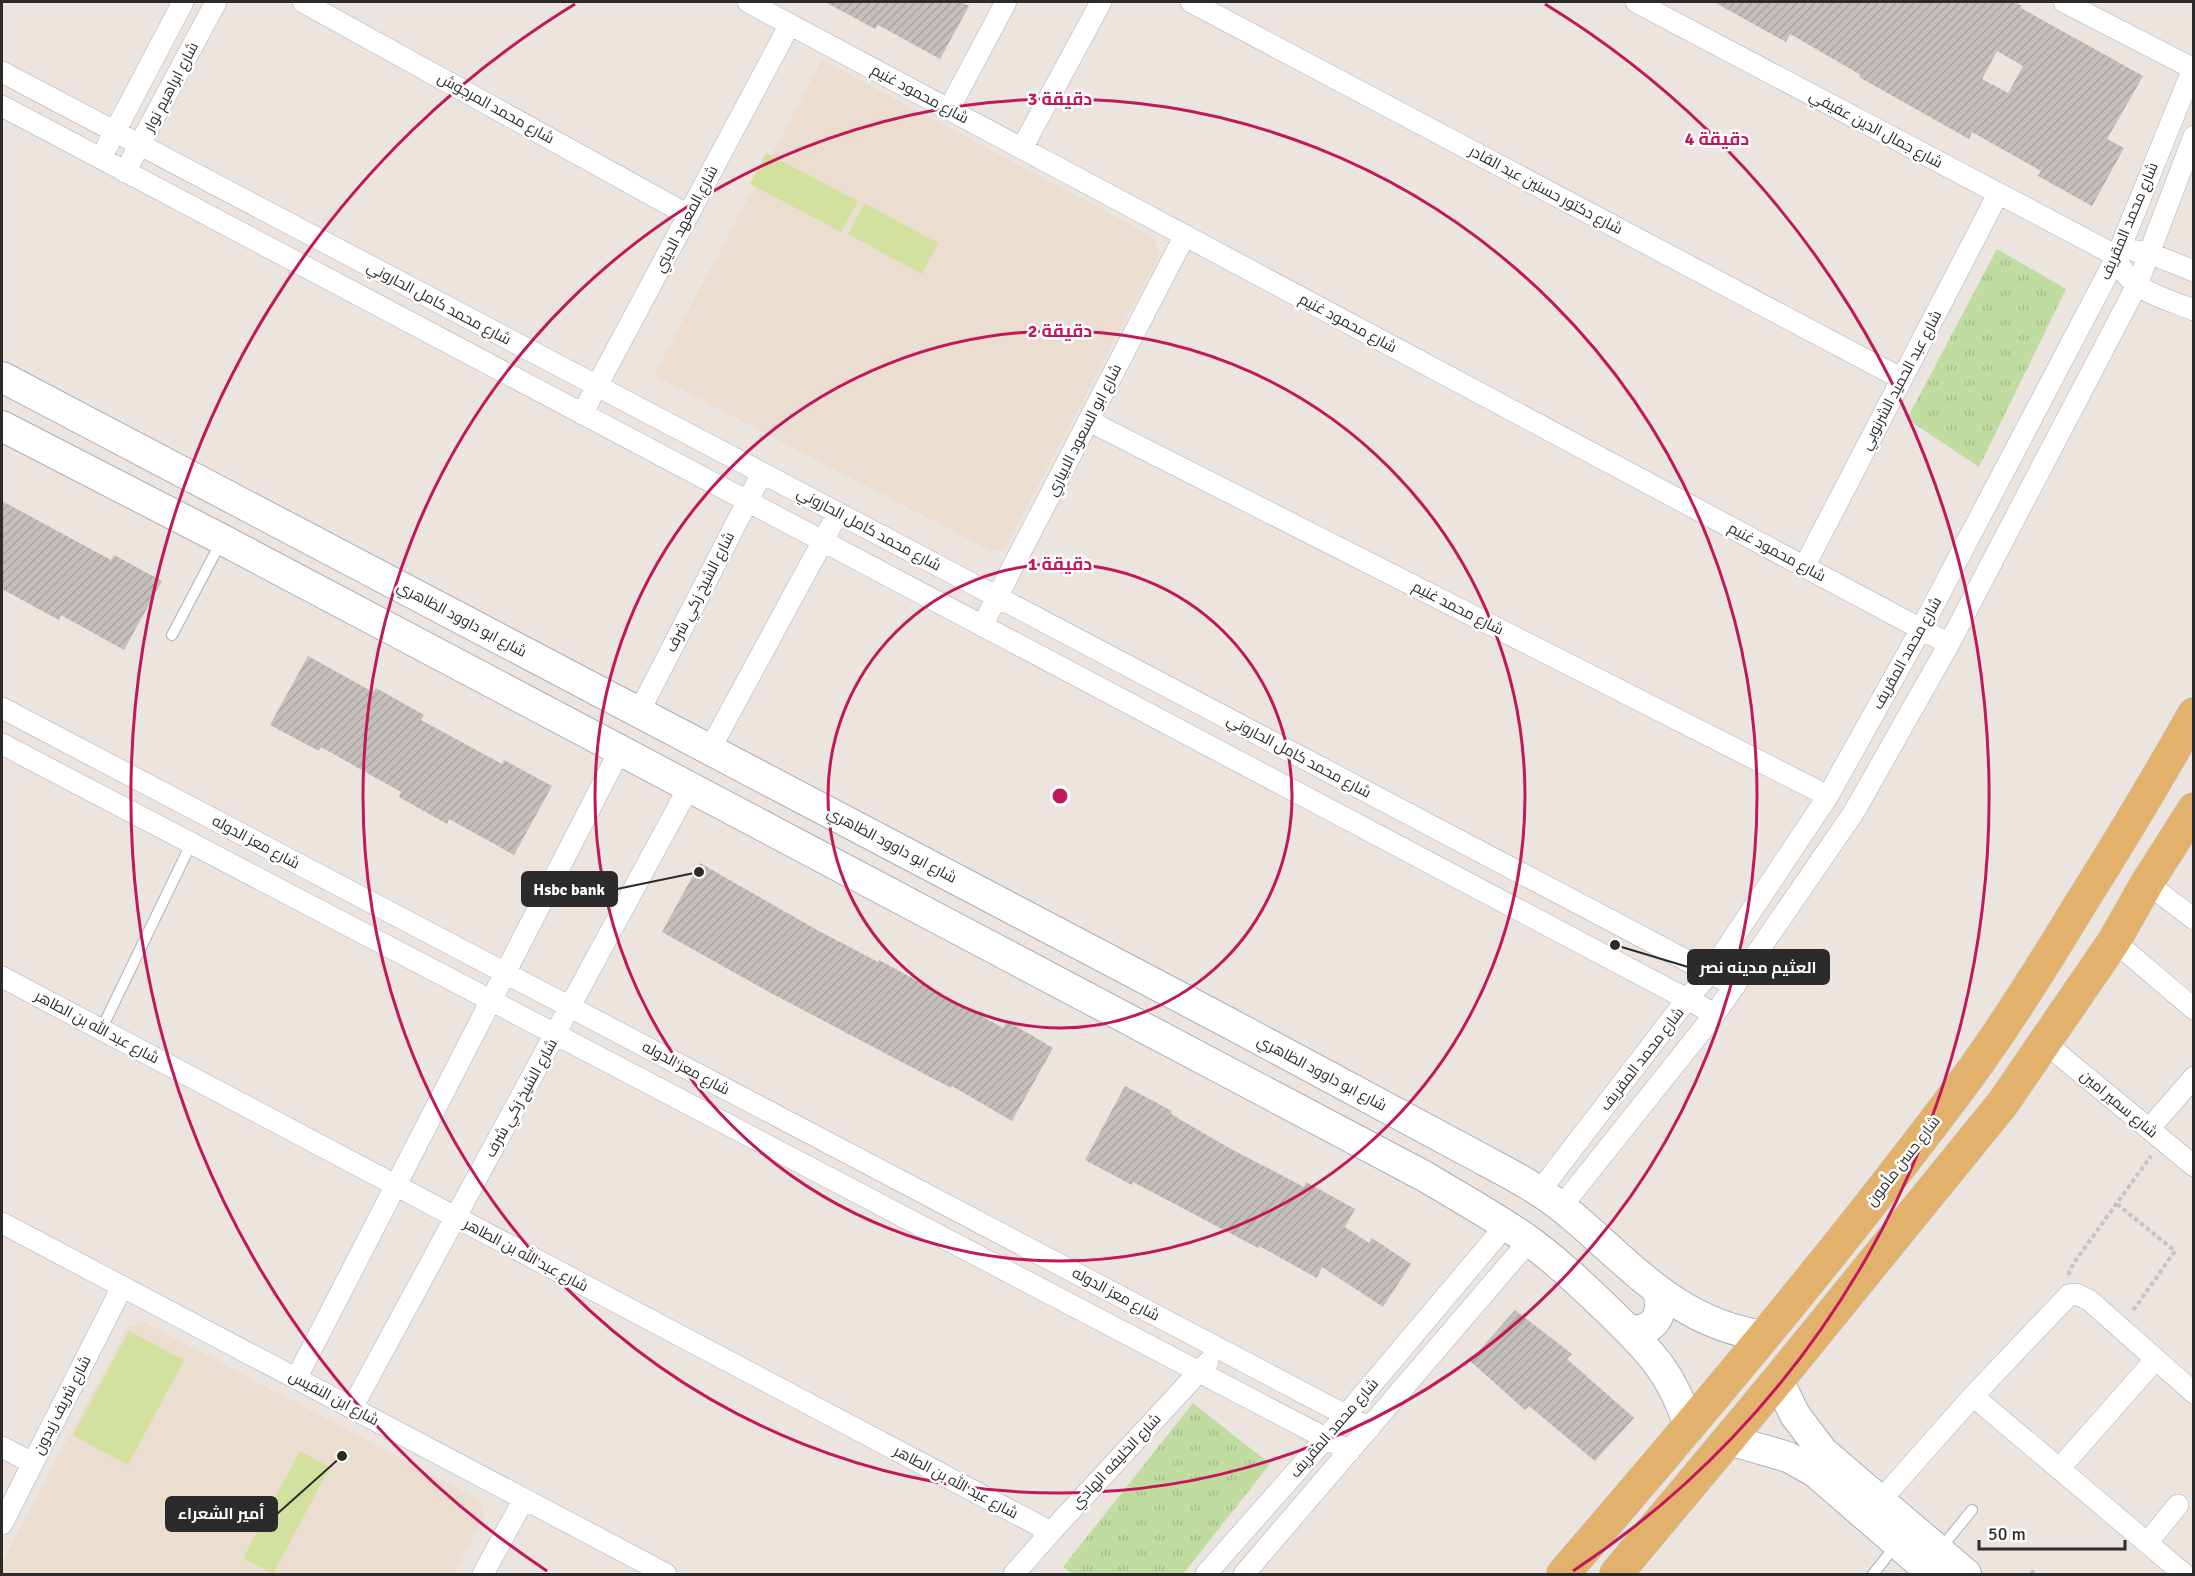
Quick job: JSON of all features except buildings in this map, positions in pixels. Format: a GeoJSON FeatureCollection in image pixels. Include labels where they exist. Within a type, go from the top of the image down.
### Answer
{"type":"FeatureCollection","features":[{"type":"Feature","properties":{"kind":"main road","name":"شارع حسن مأمون"},"geometry":{"type":"LineString","coordinates":[[1563,1575],[1689,1428],[1838,1245],[1971,1073],[2036,977],[2137,813],[2193,714]]}},
{"type":"Feature","properties":{"kind":"main road"},"geometry":{"type":"LineString","coordinates":[[1616,1575],[1779,1380],[2003,1102],[2114,941],[2193,809]]}},
{"type":"Feature","properties":{"kind":"street","name":"شارع ابراهيم نوار"},"geometry":{"type":"LineString","coordinates":[[100,158],[183,2]]}},
{"type":"Feature","properties":{"kind":"street","name":"شارع ابراهيم نوار"},"geometry":{"type":"LineString","coordinates":[[125,172],[216,2]]}},
{"type":"Feature","properties":{"kind":"street","name":"شارع محمد المرجوش"},"geometry":{"type":"LineString","coordinates":[[303,2],[688,215]]}},
{"type":"Feature","properties":{"kind":"street","name":"شارع محمود غنيم"},"geometry":{"type":"LineString","coordinates":[[748,2],[1949,644]]}},
{"type":"Feature","properties":{"kind":"street"},"geometry":{"type":"LineString","coordinates":[[949,109],[1006,2]]}},
{"type":"Feature","properties":{"kind":"street"},"geometry":{"type":"LineString","coordinates":[[1022,148],[1101,2]]}},
{"type":"Feature","properties":{"kind":"street","name":"شارع دكتور حسنين عبد القادر"},"geometry":{"type":"LineString","coordinates":[[1191,2],[1902,379]]}},
{"type":"Feature","properties":{"kind":"street","name":"شارع جمال الدين عفيفي"},"geometry":{"type":"LineString","coordinates":[[1636,2],[2117,255]]}},
{"type":"Feature","properties":{"kind":"street"},"geometry":{"type":"LineString","coordinates":[[2064,2],[2193,67]]}},
{"type":"Feature","properties":{"kind":"street","name":"شارع المعهد الديني"},"geometry":{"type":"LineString","coordinates":[[582,414],[790,24]]}},
{"type":"Feature","properties":{"kind":"street","name":"شارع محمد المقريف"},"geometry":{"type":"LineString","coordinates":[[1550,1200],[1687,999],[1710,973],[1828,796],[1921,629],[2117,255],[2193,67]]}},
{"type":"Feature","properties":{"kind":"street","name":"شارع محمد كامل الحاروني"},"geometry":{"type":"LineString","coordinates":[[2,72],[1736,986]]}},
{"type":"Feature","properties":{"kind":"street","name":"شارع محمد كامل الحاروني"},"geometry":{"type":"LineString","coordinates":[[2,106],[1715,1014]]}},
{"type":"Feature","properties":{"kind":"street","name":"شارع محمد المقريف"},"geometry":{"type":"LineString","coordinates":[[1550,1200],[1715,1014],[1854,812],[1949,644],[2137,285],[2193,136]]}},
{"type":"Feature","properties":{"kind":"street","name":"شارع عبد الحميد الشرنوبي"},"geometry":{"type":"LineString","coordinates":[[1804,567],[1998,194]]}},
{"type":"Feature","properties":{"kind":"street","name":"شارع ابو السعود الابياري"},"geometry":{"type":"LineString","coordinates":[[982,626],[1185,235]]}},
{"type":"Feature","properties":{"kind":"street"},"geometry":{"type":"LineString","coordinates":[[2193,271],[2149,253],[2132,251],[2117,255],[2122,270],[2137,285],[2193,310]]}},
{"type":"Feature","properties":{"kind":"street","name":"شارع ابو داوود الظاهري"},"geometry":{"type":"LineString","coordinates":[[2,377],[1229,1023],[1482,1159],[1550,1200],[1658,1291],[1706,1320],[1744,1333],[1764,1336]]}},
{"type":"Feature","properties":{"kind":"street"},"geometry":{"type":"LineString","coordinates":[[34,442],[46,437],[55,426],[54,405]]}},
{"type":"Feature","properties":{"kind":"street","name":"شارع محمد غنيم"},"geometry":{"type":"LineString","coordinates":[[1089,421],[1828,796]]}},
{"type":"Feature","properties":{"kind":"street"},"geometry":{"type":"LineString","coordinates":[[2,426],[223,540],[1424,1176],[1518,1233],[1580,1283],[1629,1331],[1666,1374],[1676,1391],[1689,1428]]}},
{"type":"Feature","properties":{"kind":"street"},"geometry":{"type":"LineString","coordinates":[[82,467],[78,454],[82,440],[86,435],[99,429]]}},
{"type":"Feature","properties":{"kind":"street","name":"شارع الشيخ زكي شرف"},"geometry":{"type":"LineString","coordinates":[[639,712],[762,473]]}},
{"type":"Feature","properties":{"kind":"street"},"geometry":{"type":"LineString","coordinates":[[710,749],[838,513]]}},
{"type":"Feature","properties":{"kind":"street","name":"شارع معز الدوله"},"geometry":{"type":"LineString","coordinates":[[2,708],[1370,1428]]}},
{"type":"Feature","properties":{"kind":"street","name":"شارع معز الدوله"},"geometry":{"type":"LineString","coordinates":[[2,744],[1350,1451]]}},
{"type":"Feature","properties":{"kind":"street"},"geometry":{"type":"LineString","coordinates":[[297,1379],[620,750]]}},
{"type":"Feature","properties":{"kind":"street","name":"شارع الشيخ زكي شرف"},"geometry":{"type":"LineString","coordinates":[[352,1408],[689,787]]}},
{"type":"Feature","properties":{"kind":"street"},"geometry":{"type":"LineString","coordinates":[[2147,883],[2193,919]]}},
{"type":"Feature","properties":{"kind":"street"},"geometry":{"type":"LineString","coordinates":[[2114,941],[2193,1009]]}},
{"type":"Feature","properties":{"kind":"street","name":"شارع عبد الله بن الطاهر"},"geometry":{"type":"LineString","coordinates":[[2,977],[1051,1532]]}},
{"type":"Feature","properties":{"kind":"street"},"geometry":{"type":"LineString","coordinates":[[1209,1061],[1229,1023]]}},
{"type":"Feature","properties":{"kind":"street","name":"شارع سمير امين"},"geometry":{"type":"LineString","coordinates":[[2045,1042],[2193,1166]]}},
{"type":"Feature","properties":{"kind":"street"},"geometry":{"type":"LineString","coordinates":[[2156,1135],[2193,1077]]}},
{"type":"Feature","properties":{"kind":"street","name":"شارع ابن النفيس"},"geometry":{"type":"LineString","coordinates":[[2,1222],[666,1575]]}},
{"type":"Feature","properties":{"kind":"street","name":"شارع محمد المقريف"},"geometry":{"type":"LineString","coordinates":[[1206,1575],[1325,1438],[1518,1233]]}},
{"type":"Feature","properties":{"kind":"street","name":"شارع محمد المقريف"},"geometry":{"type":"LineString","coordinates":[[1245,1575],[1370,1428],[1518,1233]]}},
{"type":"Feature","properties":{"kind":"street","name":"شارع شريف زيدون"},"geometry":{"type":"LineString","coordinates":[[2,1524],[122,1287]]}},
{"type":"Feature","properties":{"kind":"street"},"geometry":{"type":"LineString","coordinates":[[1629,1331],[1648,1328],[1655,1322],[1660,1314],[1661,1304],[1658,1291]]}},
{"type":"Feature","properties":{"kind":"street"},"geometry":{"type":"LineString","coordinates":[[1880,1501],[1973,1396],[2069,1295],[2083,1296],[2193,1393]]}},
{"type":"Feature","properties":{"kind":"street","name":"شارع الخليفه الهادي"},"geometry":{"type":"LineString","coordinates":[[1014,1575],[1221,1349]]}},
{"type":"Feature","properties":{"kind":"street"},"geometry":{"type":"LineString","coordinates":[[2059,1469],[2155,1360]]}},
{"type":"Feature","properties":{"kind":"street"},"geometry":{"type":"LineString","coordinates":[[1779,1380],[1795,1414],[1815,1472],[1897,1544],[1966,1575]]}},
{"type":"Feature","properties":{"kind":"street"},"geometry":{"type":"LineString","coordinates":[[1973,1396],[2184,1575]]}},
{"type":"Feature","properties":{"kind":"street"},"geometry":{"type":"LineString","coordinates":[[1729,1440],[1768,1450],[1808,1452],[1834,1461],[1880,1501],[1936,1563]]}},
{"type":"Feature","properties":{"kind":"street"},"geometry":{"type":"LineString","coordinates":[[2,1447],[32,1463]]}},
{"type":"Feature","properties":{"kind":"street"},"geometry":{"type":"LineString","coordinates":[[483,1575],[524,1499]]}},
{"type":"Feature","properties":{"kind":"street"},"geometry":{"type":"LineString","coordinates":[[2147,1543],[2178,1505]]}},
{"type":"Feature","properties":{"kind":"lane"},"geometry":{"type":"LineString","coordinates":[[172,635],[223,540]]}},
{"type":"Feature","properties":{"kind":"lane"},"geometry":{"type":"LineString","coordinates":[[101,1030],[191,844]]}},
{"type":"Feature","properties":{"kind":"lane"},"geometry":{"type":"LineString","coordinates":[[1936,1563],[1972,1510]]}},
{"type":"Feature","properties":{"kind":"lane"},"geometry":{"type":"LineString","coordinates":[[1873,1575],[1897,1544]]}},
{"type":"Feature","properties":{"kind":"path"},"geometry":{"type":"LineString","coordinates":[[2063,1300],[2067,1277],[2073,1264],[2117,1204],[2156,1135]]}},
{"type":"Feature","properties":{"kind":"path"},"geometry":{"type":"LineString","coordinates":[[2117,1204],[2175,1251],[2120,1329]]}},
{"type":"Feature","properties":{"kind":"path"},"geometry":{"type":"LineString","coordinates":[[2031,1575],[2035,1569]]}},
{"type":"Feature","properties":{"kind":"shaded area"},"geometry":{"type":"Polygon","coordinates":[[[822,60],[1153,237],[1160,254],[1005,548],[991,551],[654,375],[822,60]]]}},
{"type":"Feature","properties":{"kind":"shaded area"},"geometry":{"type":"Polygon","coordinates":[[[144,1322],[479,1500],[484,1511],[483,1518],[454,1574],[2,1574],[2,1563],[127,1327],[144,1322]]]}},
{"type":"Feature","properties":{"kind":"green space"},"geometry":{"type":"Polygon","coordinates":[[[766,153],[858,201],[841,232],[750,184],[766,153]]]}},
{"type":"Feature","properties":{"kind":"green space"},"geometry":{"type":"Polygon","coordinates":[[[864,203],[938,243],[922,274],[848,234],[864,203]]]}},
{"type":"Feature","properties":{"kind":"green space"},"geometry":{"type":"Polygon","coordinates":[[[1997,249],[2066,289],[1979,467],[1907,419],[1997,249]]]}},
{"type":"Feature","properties":{"kind":"green space"},"geometry":{"type":"Polygon","coordinates":[[[129,1331],[184,1360],[128,1465],[73,1435],[129,1331]]]}},
{"type":"Feature","properties":{"kind":"green space"},"geometry":{"type":"Polygon","coordinates":[[[1193,1403],[1270,1464],[1183,1574],[1072,1574],[1063,1567],[1193,1403]]]}},
{"type":"Feature","properties":{"kind":"green space"},"geometry":{"type":"Polygon","coordinates":[[[300,1451],[330,1467],[273,1574],[243,1558],[300,1451]]]}},
{"type":"Feature","properties":{"kind":"place","name":"Hsbc bank"},"geometry":{"type":"Point","coordinates":[699,872]}},
{"type":"Feature","properties":{"kind":"place","name":"العثيم مدينه نصر"},"geometry":{"type":"Point","coordinates":[1615,945]}},
{"type":"Feature","properties":{"kind":"place","name":"أمير الشعراء"},"geometry":{"type":"Point","coordinates":[342,1456]}}]}
